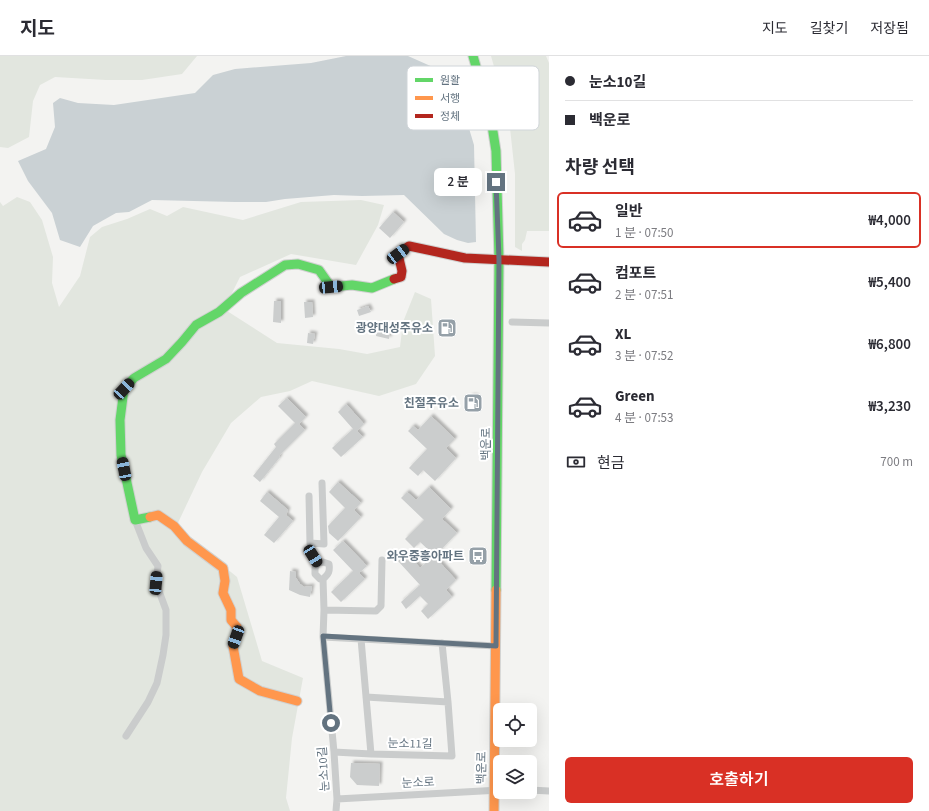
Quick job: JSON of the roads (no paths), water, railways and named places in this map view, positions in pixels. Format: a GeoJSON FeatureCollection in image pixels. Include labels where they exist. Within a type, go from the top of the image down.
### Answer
{"type":"FeatureCollection","features":[{"type":"Feature","properties":{"kind":"street","name":"백운로"},"geometry":{"type":"LineString","coordinates":[[473,56],[476,66]]}},
{"type":"Feature","properties":{"kind":"street","name":"백운로"},"geometry":{"type":"LineString","coordinates":[[493,130],[496,151],[499,259],[496,646],[497,755]]}},
{"type":"Feature","properties":{"kind":"street"},"geometry":{"type":"LineString","coordinates":[[126,736],[148,702],[156,683],[166,635],[166,610],[156,583],[158,566],[146,548],[133,512],[121,455],[120,420],[124,389],[134,378],[166,359],[196,325],[219,312],[241,293],[285,265],[298,264],[319,270],[331,287],[352,285],[372,288],[401,277],[402,271],[398,254],[409,246],[466,258],[549,262]]}},
{"type":"Feature","properties":{"kind":"street"},"geometry":{"type":"LineString","coordinates":[[512,322],[549,323]]}},
{"type":"Feature","properties":{"kind":"street"},"geometry":{"type":"LineString","coordinates":[[310,543],[324,544],[322,483]]}},
{"type":"Feature","properties":{"kind":"street"},"geometry":{"type":"LineString","coordinates":[[309,496],[310,543],[313,556],[318,563]]}},
{"type":"Feature","properties":{"kind":"street"},"geometry":{"type":"LineString","coordinates":[[136,520],[158,515],[174,526],[187,541],[223,568],[225,581],[223,593],[231,610],[231,620],[237,627],[233,646],[239,678],[260,691],[297,701]]}},
{"type":"Feature","properties":{"kind":"street"},"geometry":{"type":"LineString","coordinates":[[324,610],[376,611],[381,606],[382,560]]}},
{"type":"Feature","properties":{"kind":"street"},"geometry":{"type":"LineString","coordinates":[[323,562],[329,564],[330,570],[327,576],[323,579],[320,579],[315,574],[314,568],[318,563],[323,562]]}},
{"type":"Feature","properties":{"kind":"street","name":"눈소10길"},"geometry":{"type":"LineString","coordinates":[[323,579],[323,636],[334,752],[337,799],[336,811]]}},
{"type":"Feature","properties":{"kind":"street"},"geometry":{"type":"LineString","coordinates":[[323,636],[496,646]]}},
{"type":"Feature","properties":{"kind":"street","name":"눈소11길"},"geometry":{"type":"LineString","coordinates":[[361,639],[371,754],[452,756],[442,643]]}},
{"type":"Feature","properties":{"kind":"street"},"geometry":{"type":"LineString","coordinates":[[366,697],[448,702]]}},
{"type":"Feature","properties":{"kind":"street"},"geometry":{"type":"LineString","coordinates":[[334,752],[371,754]]}},
{"type":"Feature","properties":{"kind":"street","name":"눈소로"},"geometry":{"type":"LineString","coordinates":[[337,799],[493,790]]}},
{"type":"Feature","properties":{"kind":"street"},"geometry":{"type":"LineString","coordinates":[[537,790],[549,791]]}},
{"type":"Feature","properties":{"kind":"street","name":"백운로"},"geometry":{"type":"LineString","coordinates":[[494,811],[496,799]]}},
{"type":"Feature","properties":{"kind":"place","name":"광양대성주유소"},"geometry":{"type":"Point","coordinates":[447,328]}},
{"type":"Feature","properties":{"kind":"place","name":"친절주유소"},"geometry":{"type":"Point","coordinates":[473,403]}},
{"type":"Feature","properties":{"kind":"place","name":"와우중흥아파트"},"geometry":{"type":"Point","coordinates":[478,556]}}]}
